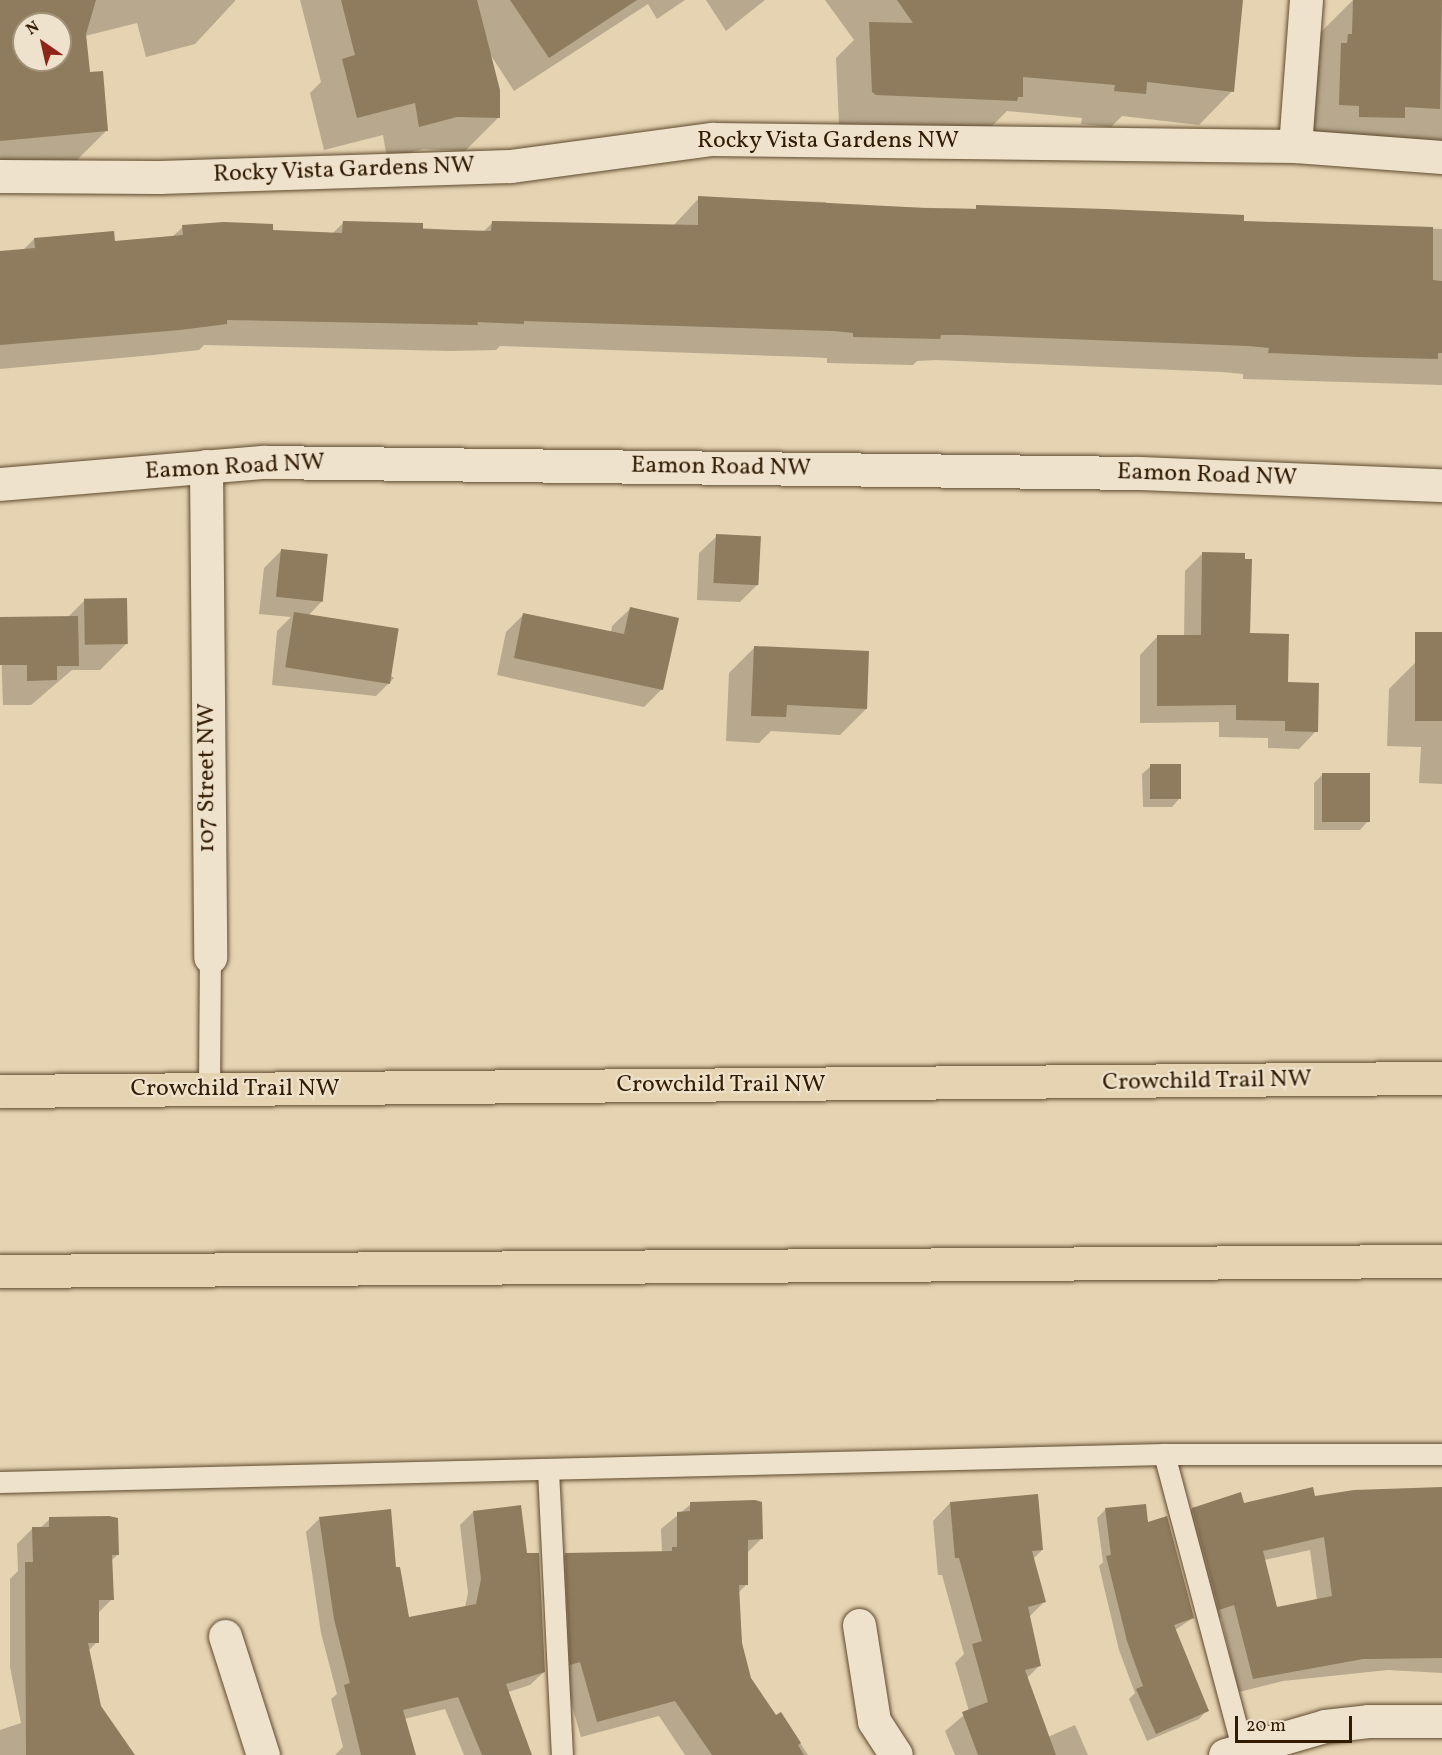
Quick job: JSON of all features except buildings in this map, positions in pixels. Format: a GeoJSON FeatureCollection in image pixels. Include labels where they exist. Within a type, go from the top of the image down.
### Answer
{"type":"FeatureCollection","features":[{"type":"Feature","properties":{"kind":"highway","name":"Crowchild Trail NW"},"geometry":{"type":"LineString","coordinates":[[0,1091],[1442,1078]]}},
{"type":"Feature","properties":{"kind":"highway"},"geometry":{"type":"LineString","coordinates":[[0,1272],[1442,1261]]}},
{"type":"Feature","properties":{"kind":"street"},"geometry":{"type":"LineString","coordinates":[[1295,146],[1306,0]]}},
{"type":"Feature","properties":{"kind":"street","name":"Rocky Vista Gardens NW"},"geometry":{"type":"LineString","coordinates":[[0,176],[159,177],[511,166],[712,139],[1295,146],[1442,156]]}},
{"type":"Feature","properties":{"kind":"street","name":"Eamon Road NW"},"geometry":{"type":"LineString","coordinates":[[0,484],[263,462],[1138,473],[1442,485]]}},
{"type":"Feature","properties":{"kind":"street","name":"107 Street NW"},"geometry":{"type":"LineString","coordinates":[[206,466],[210,957]]}},
{"type":"Feature","properties":{"kind":"street"},"geometry":{"type":"LineString","coordinates":[[859,1625],[874,1720],[896,1755]]}},
{"type":"Feature","properties":{"kind":"street"},"geometry":{"type":"LineString","coordinates":[[225,1636],[263,1755]]}},
{"type":"Feature","properties":{"kind":"street"},"geometry":{"type":"LineString","coordinates":[[1234,1751],[1325,1726],[1442,1721]]}},
{"type":"Feature","properties":{"kind":"lane","name":"107 Street NW"},"geometry":{"type":"LineString","coordinates":[[209,1090],[210,957]]}},
{"type":"Feature","properties":{"kind":"lane"},"geometry":{"type":"LineString","coordinates":[[1164,1454],[1234,1751]]}},
{"type":"Feature","properties":{"kind":"lane"},"geometry":{"type":"LineString","coordinates":[[0,1482],[1164,1454],[1442,1454]]}},
{"type":"Feature","properties":{"kind":"lane"},"geometry":{"type":"LineString","coordinates":[[548,1470],[562,1755]]}}]}
